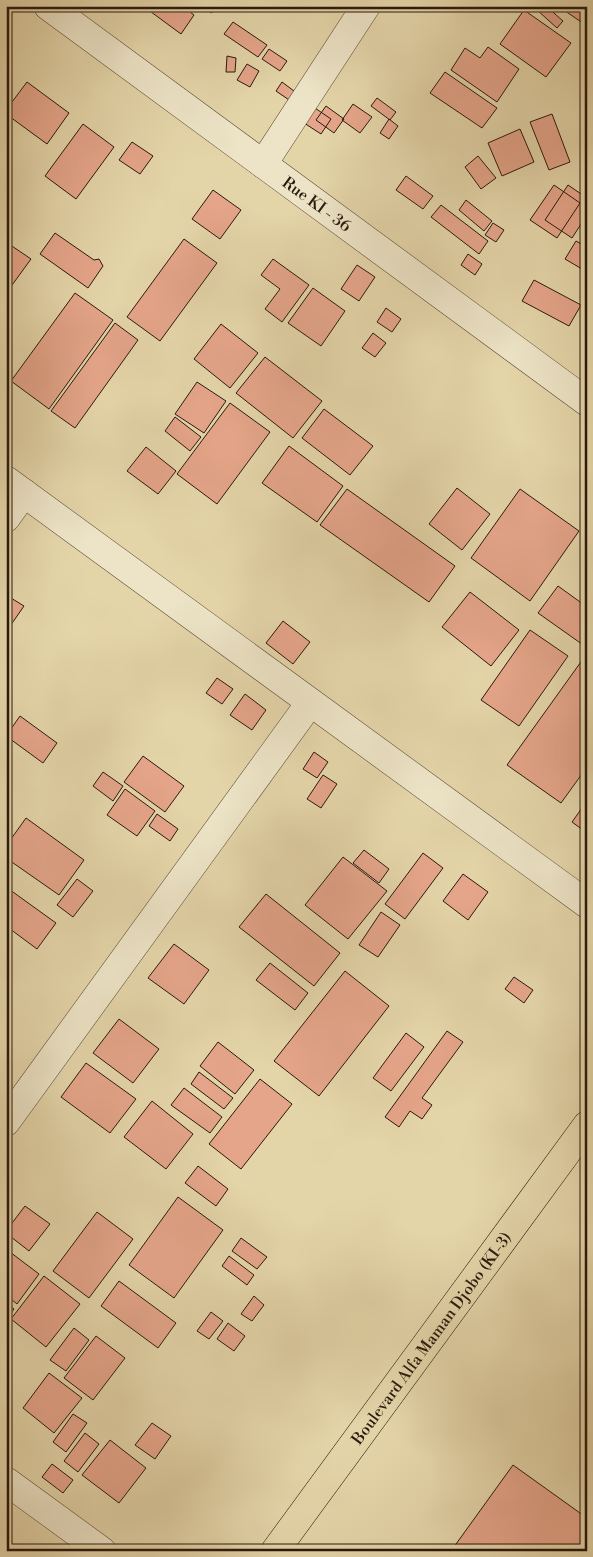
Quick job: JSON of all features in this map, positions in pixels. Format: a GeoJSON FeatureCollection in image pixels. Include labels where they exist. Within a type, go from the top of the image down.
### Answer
{"type":"FeatureCollection","features":[{"type":"Feature","properties":{"kind":"main road","name":"Boulevard Alfa Maman Djobo (KI-3)"},"geometry":{"type":"LineString","coordinates":[[275,1551],[587,1125]]}},
{"type":"Feature","properties":{"kind":"street","name":"Rue KI - 36"},"geometry":{"type":"LineString","coordinates":[[48,6],[587,402]]}},
{"type":"Feature","properties":{"kind":"street"},"geometry":{"type":"LineString","coordinates":[[263,164],[366,6]]}},
{"type":"Feature","properties":{"kind":"street"},"geometry":{"type":"LineString","coordinates":[[6,518],[15,487],[587,904]]}},
{"type":"Feature","properties":{"kind":"street"},"geometry":{"type":"LineString","coordinates":[[6,1122],[310,703]]}},
{"type":"Feature","properties":{"kind":"street"},"geometry":{"type":"LineString","coordinates":[[6,1481],[102,1551]]}},
{"type":"Feature","properties":{"kind":"building"},"geometry":{"type":"Polygon","coordinates":[[[143,6],[182,6],[194,15],[181,34],[143,6]]]}},
{"type":"Feature","properties":{"kind":"building"},"geometry":{"type":"Polygon","coordinates":[[[206,6],[221,6],[211,13],[206,6]]]}},
{"type":"Feature","properties":{"kind":"building"},"geometry":{"type":"Polygon","coordinates":[[[540,6],[546,6],[563,21],[557,28],[537,10],[540,6]]]}},
{"type":"Feature","properties":{"kind":"building"},"geometry":{"type":"Polygon","coordinates":[[[558,6],[587,6],[587,26],[558,6]]]}},
{"type":"Feature","properties":{"kind":"building"},"geometry":{"type":"Polygon","coordinates":[[[524,10],[571,43],[546,77],[500,44],[524,10]]]}},
{"type":"Feature","properties":{"kind":"building"},"geometry":{"type":"Polygon","coordinates":[[[233,22],[267,45],[258,57],[224,34],[233,22]]]}},
{"type":"Feature","properties":{"kind":"building"},"geometry":{"type":"Polygon","coordinates":[[[488,47],[519,69],[497,102],[451,70],[465,48],[480,58],[488,47]]]}},
{"type":"Feature","properties":{"kind":"building"},"geometry":{"type":"Polygon","coordinates":[[[269,49],[287,61],[280,71],[262,59],[269,49]]]}},
{"type":"Feature","properties":{"kind":"building"},"geometry":{"type":"Polygon","coordinates":[[[227,56],[236,58],[235,72],[226,72],[227,56]]]}},
{"type":"Feature","properties":{"kind":"building"},"geometry":{"type":"Polygon","coordinates":[[[247,64],[259,71],[250,87],[237,80],[247,64]]]}},
{"type":"Feature","properties":{"kind":"building"},"geometry":{"type":"Polygon","coordinates":[[[445,72],[497,108],[482,128],[430,93],[445,72]]]}},
{"type":"Feature","properties":{"kind":"building"},"geometry":{"type":"Polygon","coordinates":[[[27,82],[69,113],[47,144],[6,114],[6,110],[27,82]]]}},
{"type":"Feature","properties":{"kind":"building"},"geometry":{"type":"Polygon","coordinates":[[[282,82],[298,94],[292,102],[276,91],[282,82]]]}},
{"type":"Feature","properties":{"kind":"building"},"geometry":{"type":"Polygon","coordinates":[[[377,98],[396,112],[390,120],[371,106],[377,98]]]}},
{"type":"Feature","properties":{"kind":"building"},"geometry":{"type":"Polygon","coordinates":[[[353,104],[372,117],[360,133],[342,120],[353,104]]]}},
{"type":"Feature","properties":{"kind":"building"},"geometry":{"type":"Polygon","coordinates":[[[312,106],[331,119],[321,134],[301,121],[312,106]]]}},
{"type":"Feature","properties":{"kind":"building"},"geometry":{"type":"Polygon","coordinates":[[[326,106],[344,119],[334,133],[316,120],[326,106]]]}},
{"type":"Feature","properties":{"kind":"building"},"geometry":{"type":"Polygon","coordinates":[[[552,114],[570,162],[549,170],[530,122],[552,114]]]}},
{"type":"Feature","properties":{"kind":"building"},"geometry":{"type":"Polygon","coordinates":[[[389,119],[398,126],[389,139],[380,133],[389,119]]]}},
{"type":"Feature","properties":{"kind":"building"},"geometry":{"type":"Polygon","coordinates":[[[83,124],[114,147],[76,199],[45,176],[83,124]]]}},
{"type":"Feature","properties":{"kind":"building"},"geometry":{"type":"Polygon","coordinates":[[[520,129],[534,162],[502,176],[488,143],[520,129]]]}},
{"type":"Feature","properties":{"kind":"building"},"geometry":{"type":"Polygon","coordinates":[[[132,142],[153,156],[140,174],[119,160],[132,142]]]}},
{"type":"Feature","properties":{"kind":"building"},"geometry":{"type":"Polygon","coordinates":[[[478,156],[496,178],[481,189],[465,167],[478,156]]]}},
{"type":"Feature","properties":{"kind":"building"},"geometry":{"type":"Polygon","coordinates":[[[406,176],[433,196],[423,209],[396,190],[406,176]]]}},
{"type":"Feature","properties":{"kind":"building"},"geometry":{"type":"Polygon","coordinates":[[[554,185],[580,203],[557,238],[530,220],[554,185]]]}},
{"type":"Feature","properties":{"kind":"building"},"geometry":{"type":"Polygon","coordinates":[[[568,185],[587,198],[587,215],[572,238],[545,220],[568,185]]]}},
{"type":"Feature","properties":{"kind":"building"},"geometry":{"type":"Polygon","coordinates":[[[213,190],[241,210],[220,239],[192,219],[213,190]]]}},
{"type":"Feature","properties":{"kind":"building"},"geometry":{"type":"Polygon","coordinates":[[[466,200],[492,221],[484,231],[459,210],[466,200]]]}},
{"type":"Feature","properties":{"kind":"building"},"geometry":{"type":"Polygon","coordinates":[[[441,205],[488,241],[479,254],[431,217],[441,205]]]}},
{"type":"Feature","properties":{"kind":"building"},"geometry":{"type":"Polygon","coordinates":[[[493,223],[504,230],[496,242],[485,235],[493,223]]]}},
{"type":"Feature","properties":{"kind":"building"},"geometry":{"type":"Polygon","coordinates":[[[55,233],[94,260],[99,259],[103,266],[88,288],[40,254],[55,233]]]}},
{"type":"Feature","properties":{"kind":"building"},"geometry":{"type":"Polygon","coordinates":[[[184,239],[217,263],[160,341],[127,317],[184,239]]]}},
{"type":"Feature","properties":{"kind":"building"},"geometry":{"type":"Polygon","coordinates":[[[576,241],[587,247],[587,261],[582,269],[565,259],[576,241]]]}},
{"type":"Feature","properties":{"kind":"building"},"geometry":{"type":"Polygon","coordinates":[[[6,242],[31,259],[7,292],[6,291],[6,242]]]}},
{"type":"Feature","properties":{"kind":"building"},"geometry":{"type":"Polygon","coordinates":[[[468,254],[482,264],[475,275],[461,265],[468,254]]]}},
{"type":"Feature","properties":{"kind":"building"},"geometry":{"type":"Polygon","coordinates":[[[273,259],[309,285],[282,322],[265,309],[280,289],[261,275],[273,259]]]}},
{"type":"Feature","properties":{"kind":"building"},"geometry":{"type":"Polygon","coordinates":[[[357,265],[375,277],[359,301],[341,289],[357,265]]]}},
{"type":"Feature","properties":{"kind":"building"},"geometry":{"type":"Polygon","coordinates":[[[534,280],[581,305],[569,326],[522,301],[534,280]]]}},
{"type":"Feature","properties":{"kind":"building"},"geometry":{"type":"Polygon","coordinates":[[[313,288],[345,311],[321,346],[288,323],[313,288]]]}},
{"type":"Feature","properties":{"kind":"building"},"geometry":{"type":"Polygon","coordinates":[[[75,293],[113,320],[49,409],[11,381],[75,293]]]}},
{"type":"Feature","properties":{"kind":"building"},"geometry":{"type":"Polygon","coordinates":[[[386,308],[401,319],[392,332],[377,322],[386,308]]]}},
{"type":"Feature","properties":{"kind":"building"},"geometry":{"type":"Polygon","coordinates":[[[115,323],[138,340],[75,428],[51,411],[115,323]]]}},
{"type":"Feature","properties":{"kind":"building"},"geometry":{"type":"Polygon","coordinates":[[[221,324],[258,353],[230,388],[194,359],[221,324]]]}},
{"type":"Feature","properties":{"kind":"building"},"geometry":{"type":"Polygon","coordinates":[[[373,333],[386,343],[375,357],[362,348],[373,333]]]}},
{"type":"Feature","properties":{"kind":"building"},"geometry":{"type":"Polygon","coordinates":[[[265,357],[322,401],[293,438],[236,393],[265,357]]]}},
{"type":"Feature","properties":{"kind":"building"},"geometry":{"type":"Polygon","coordinates":[[[197,382],[226,401],[204,433],[175,414],[197,382]]]}},
{"type":"Feature","properties":{"kind":"building"},"geometry":{"type":"Polygon","coordinates":[[[230,403],[270,432],[217,504],[177,474],[230,403]]]}},
{"type":"Feature","properties":{"kind":"building"},"geometry":{"type":"Polygon","coordinates":[[[324,409],[373,446],[350,475],[302,438],[324,409]]]}},
{"type":"Feature","properties":{"kind":"building"},"geometry":{"type":"Polygon","coordinates":[[[175,417],[201,437],[190,451],[165,431],[175,417]]]}},
{"type":"Feature","properties":{"kind":"building"},"geometry":{"type":"Polygon","coordinates":[[[289,446],[343,486],[317,522],[262,483],[289,446]]]}},
{"type":"Feature","properties":{"kind":"building"},"geometry":{"type":"Polygon","coordinates":[[[146,447],[176,471],[158,494],[127,471],[146,447]]]}},
{"type":"Feature","properties":{"kind":"building"},"geometry":{"type":"Polygon","coordinates":[[[457,488],[490,514],[462,550],[429,524],[457,488]]]}},
{"type":"Feature","properties":{"kind":"building"},"geometry":{"type":"Polygon","coordinates":[[[347,489],[455,566],[429,602],[320,525],[347,489]]]}},
{"type":"Feature","properties":{"kind":"building"},"geometry":{"type":"Polygon","coordinates":[[[520,489],[579,531],[530,601],[471,558],[520,489]]]}},
{"type":"Feature","properties":{"kind":"building"},"geometry":{"type":"Polygon","coordinates":[[[558,586],[587,607],[586,647],[538,613],[558,586]]]}},
{"type":"Feature","properties":{"kind":"building"},"geometry":{"type":"Polygon","coordinates":[[[470,592],[519,630],[491,666],[442,627],[470,592]]]}},
{"type":"Feature","properties":{"kind":"building"},"geometry":{"type":"Polygon","coordinates":[[[6,595],[24,606],[6,632],[6,595]]]}},
{"type":"Feature","properties":{"kind":"building"},"geometry":{"type":"Polygon","coordinates":[[[283,621],[310,642],[293,664],[266,643],[283,621]]]}},
{"type":"Feature","properties":{"kind":"building"},"geometry":{"type":"Polygon","coordinates":[[[530,630],[568,656],[519,726],[481,700],[530,630]]]}},
{"type":"Feature","properties":{"kind":"building"},"geometry":{"type":"Polygon","coordinates":[[[583,659],[587,661],[587,767],[561,803],[507,765],[583,659]]]}},
{"type":"Feature","properties":{"kind":"building"},"geometry":{"type":"Polygon","coordinates":[[[217,678],[233,689],[222,704],[206,693],[217,678]]]}},
{"type":"Feature","properties":{"kind":"building"},"geometry":{"type":"Polygon","coordinates":[[[245,694],[266,710],[252,730],[230,715],[245,694]]]}},
{"type":"Feature","properties":{"kind":"building"},"geometry":{"type":"Polygon","coordinates":[[[20,716],[57,743],[43,763],[6,736],[20,716]]]}},
{"type":"Feature","properties":{"kind":"building"},"geometry":{"type":"Polygon","coordinates":[[[314,752],[328,762],[317,778],[303,769],[314,752]]]}},
{"type":"Feature","properties":{"kind":"building"},"geometry":{"type":"Polygon","coordinates":[[[143,756],[184,786],[165,812],[124,782],[143,756]]]}},
{"type":"Feature","properties":{"kind":"building"},"geometry":{"type":"Polygon","coordinates":[[[103,772],[123,786],[113,801],[93,786],[103,772]]]}},
{"type":"Feature","properties":{"kind":"building"},"geometry":{"type":"Polygon","coordinates":[[[323,775],[337,784],[321,808],[307,799],[323,775]]]}},
{"type":"Feature","properties":{"kind":"building"},"geometry":{"type":"Polygon","coordinates":[[[125,789],[155,811],[137,836],[107,815],[125,789]]]}},
{"type":"Feature","properties":{"kind":"building"},"geometry":{"type":"Polygon","coordinates":[[[587,801],[587,833],[572,822],[587,801]]]}},
{"type":"Feature","properties":{"kind":"building"},"geometry":{"type":"Polygon","coordinates":[[[157,814],[178,829],[170,841],[149,826],[157,814]]]}},
{"type":"Feature","properties":{"kind":"building"},"geometry":{"type":"Polygon","coordinates":[[[26,818],[84,860],[59,895],[6,858],[6,846],[26,818]]]}},
{"type":"Feature","properties":{"kind":"building"},"geometry":{"type":"Polygon","coordinates":[[[364,850],[389,869],[379,883],[353,863],[364,850]]]}},
{"type":"Feature","properties":{"kind":"building"},"geometry":{"type":"Polygon","coordinates":[[[423,853],[443,868],[405,919],[385,904],[423,853]]]}},
{"type":"Feature","properties":{"kind":"building"},"geometry":{"type":"Polygon","coordinates":[[[343,857],[387,891],[348,939],[305,905],[343,857]]]}},
{"type":"Feature","properties":{"kind":"building"},"geometry":{"type":"Polygon","coordinates":[[[463,874],[488,892],[468,920],[443,901],[463,874]]]}},
{"type":"Feature","properties":{"kind":"building"},"geometry":{"type":"Polygon","coordinates":[[[77,879],[93,891],[73,917],[57,905],[77,879]]]}},
{"type":"Feature","properties":{"kind":"building"},"geometry":{"type":"Polygon","coordinates":[[[6,887],[56,923],[37,949],[6,926],[6,887]]]}},
{"type":"Feature","properties":{"kind":"building"},"geometry":{"type":"Polygon","coordinates":[[[266,894],[340,953],[314,986],[239,927],[266,894]]]}},
{"type":"Feature","properties":{"kind":"building"},"geometry":{"type":"Polygon","coordinates":[[[381,912],[400,925],[378,957],[359,945],[381,912]]]}},
{"type":"Feature","properties":{"kind":"building"},"geometry":{"type":"Polygon","coordinates":[[[174,944],[209,970],[184,1004],[148,978],[174,944]]]}},
{"type":"Feature","properties":{"kind":"building"},"geometry":{"type":"Polygon","coordinates":[[[270,963],[308,993],[295,1010],[256,980],[270,963]]]}},
{"type":"Feature","properties":{"kind":"building"},"geometry":{"type":"Polygon","coordinates":[[[345,971],[389,1006],[319,1096],[274,1061],[345,971]]]}},
{"type":"Feature","properties":{"kind":"building"},"geometry":{"type":"Polygon","coordinates":[[[514,977],[533,990],[524,1003],[505,989],[514,977]]]}},
{"type":"Feature","properties":{"kind":"building"},"geometry":{"type":"Polygon","coordinates":[[[119,1019],[159,1049],[133,1083],[93,1053],[119,1019]]]}},
{"type":"Feature","properties":{"kind":"building"},"geometry":{"type":"Polygon","coordinates":[[[447,1031],[463,1042],[422,1098],[432,1105],[422,1119],[410,1111],[399,1127],[385,1117],[447,1031]]]}},
{"type":"Feature","properties":{"kind":"building"},"geometry":{"type":"Polygon","coordinates":[[[406,1033],[424,1047],[391,1091],[373,1078],[406,1033]]]}},
{"type":"Feature","properties":{"kind":"building"},"geometry":{"type":"Polygon","coordinates":[[[218,1042],[254,1070],[235,1094],[200,1066],[218,1042]]]}},
{"type":"Feature","properties":{"kind":"building"},"geometry":{"type":"Polygon","coordinates":[[[86,1063],[136,1099],[110,1133],[61,1097],[86,1063]]]}},
{"type":"Feature","properties":{"kind":"building"},"geometry":{"type":"Polygon","coordinates":[[[199,1072],[233,1098],[224,1109],[191,1084],[199,1072]]]}},
{"type":"Feature","properties":{"kind":"building"},"geometry":{"type":"Polygon","coordinates":[[[260,1079],[292,1104],[241,1169],[209,1144],[260,1079]]]}},
{"type":"Feature","properties":{"kind":"building"},"geometry":{"type":"Polygon","coordinates":[[[184,1088],[222,1117],[210,1133],[171,1105],[184,1088]]]}},
{"type":"Feature","properties":{"kind":"building"},"geometry":{"type":"Polygon","coordinates":[[[152,1101],[193,1134],[166,1169],[124,1137],[152,1101]]]}},
{"type":"Feature","properties":{"kind":"building"},"geometry":{"type":"Polygon","coordinates":[[[198,1166],[228,1189],[216,1206],[185,1183],[198,1166]]]}},
{"type":"Feature","properties":{"kind":"building"},"geometry":{"type":"Polygon","coordinates":[[[178,1197],[223,1230],[174,1298],[129,1265],[178,1197]]]}},
{"type":"Feature","properties":{"kind":"building"},"geometry":{"type":"Polygon","coordinates":[[[25,1206],[50,1224],[29,1251],[6,1233],[25,1206]]]}},
{"type":"Feature","properties":{"kind":"building"},"geometry":{"type":"Polygon","coordinates":[[[97,1212],[133,1239],[89,1298],[53,1271],[97,1212]]]}},
{"type":"Feature","properties":{"kind":"building"},"geometry":{"type":"Polygon","coordinates":[[[241,1238],[267,1257],[257,1269],[232,1251],[241,1238]]]}},
{"type":"Feature","properties":{"kind":"building"},"geometry":{"type":"Polygon","coordinates":[[[6,1249],[39,1274],[17,1304],[6,1295],[6,1249]]]}},
{"type":"Feature","properties":{"kind":"building"},"geometry":{"type":"Polygon","coordinates":[[[229,1256],[254,1275],[247,1285],[222,1266],[229,1256]]]}},
{"type":"Feature","properties":{"kind":"building"},"geometry":{"type":"Polygon","coordinates":[[[44,1276],[80,1304],[46,1347],[11,1319],[44,1276]]]}},
{"type":"Feature","properties":{"kind":"building"},"geometry":{"type":"Polygon","coordinates":[[[119,1281],[176,1323],[158,1348],[101,1306],[119,1281]]]}},
{"type":"Feature","properties":{"kind":"building"},"geometry":{"type":"Polygon","coordinates":[[[254,1296],[264,1305],[252,1321],[241,1314],[254,1296]]]}},
{"type":"Feature","properties":{"kind":"building"},"geometry":{"type":"Polygon","coordinates":[[[6,1303],[14,1309],[6,1320],[6,1303]]]}},
{"type":"Feature","properties":{"kind":"building"},"geometry":{"type":"Polygon","coordinates":[[[211,1312],[223,1321],[209,1339],[197,1331],[211,1312]]]}},
{"type":"Feature","properties":{"kind":"building"},"geometry":{"type":"Polygon","coordinates":[[[228,1323],[245,1336],[234,1351],[217,1339],[228,1323]]]}},
{"type":"Feature","properties":{"kind":"building"},"geometry":{"type":"Polygon","coordinates":[[[74,1328],[89,1340],[66,1371],[50,1360],[74,1328]]]}},
{"type":"Feature","properties":{"kind":"building"},"geometry":{"type":"Polygon","coordinates":[[[96,1336],[125,1358],[93,1400],[64,1378],[96,1336]]]}},
{"type":"Feature","properties":{"kind":"building"},"geometry":{"type":"Polygon","coordinates":[[[49,1373],[82,1398],[54,1433],[23,1408],[49,1373]]]}},
{"type":"Feature","properties":{"kind":"building"},"geometry":{"type":"Polygon","coordinates":[[[73,1414],[87,1423],[66,1452],[53,1442],[73,1414]]]}},
{"type":"Feature","properties":{"kind":"building"},"geometry":{"type":"Polygon","coordinates":[[[152,1423],[171,1436],[155,1459],[135,1445],[152,1423]]]}},
{"type":"Feature","properties":{"kind":"building"},"geometry":{"type":"Polygon","coordinates":[[[85,1433],[99,1444],[78,1472],[64,1461],[85,1433]]]}},
{"type":"Feature","properties":{"kind":"building"},"geometry":{"type":"Polygon","coordinates":[[[110,1440],[146,1468],[119,1503],[82,1475],[110,1440]]]}},
{"type":"Feature","properties":{"kind":"building"},"geometry":{"type":"Polygon","coordinates":[[[52,1464],[73,1480],[63,1493],[42,1477],[52,1464]]]}},
{"type":"Feature","properties":{"kind":"building"},"geometry":{"type":"Polygon","coordinates":[[[513,1465],[587,1518],[587,1551],[451,1551],[513,1465]]]}}]}
